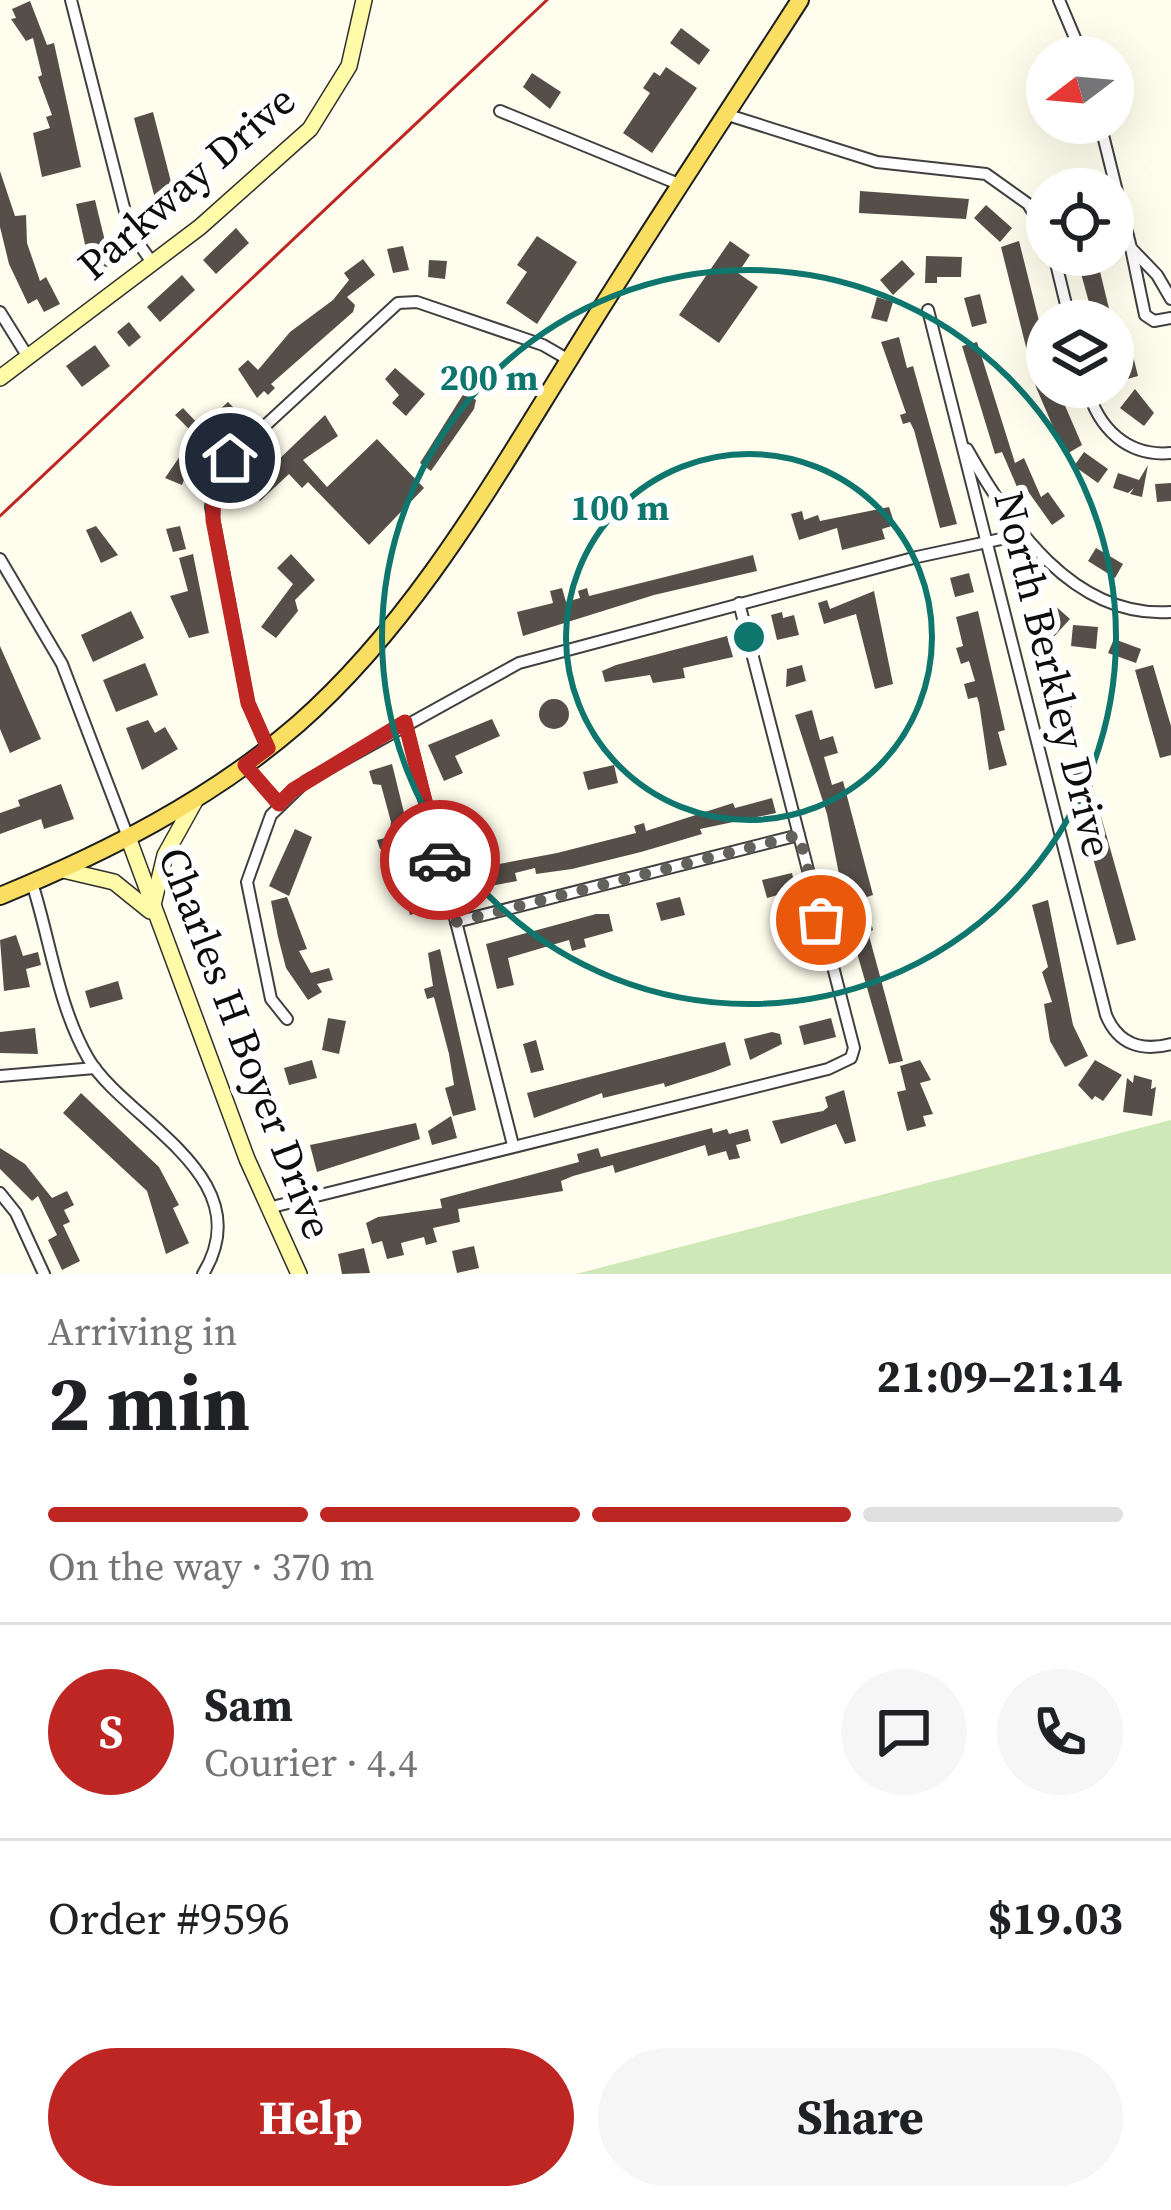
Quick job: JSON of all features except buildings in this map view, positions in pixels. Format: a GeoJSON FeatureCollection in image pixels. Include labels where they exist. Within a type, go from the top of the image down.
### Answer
{"type":"FeatureCollection","features":[{"type":"Feature","properties":{"kind":"main road"},"geometry":{"type":"LineString","coordinates":[[0,896],[63,870],[195,801],[326,698],[391,626],[445,554],[800,0]]}},
{"type":"Feature","properties":{"kind":"street"},"geometry":{"type":"LineString","coordinates":[[71,0],[130,231],[153,264]]}},
{"type":"Feature","properties":{"kind":"street","name":"Parkway Drive"},"geometry":{"type":"LineString","coordinates":[[0,379],[153,264],[289,149],[327,108],[350,66],[364,0]]}},
{"type":"Feature","properties":{"kind":"street"},"geometry":{"type":"LineString","coordinates":[[1059,0],[1074,36]]}},
{"type":"Feature","properties":{"kind":"street"},"geometry":{"type":"LineString","coordinates":[[500,111],[681,185]]}},
{"type":"Feature","properties":{"kind":"street"},"geometry":{"type":"LineString","coordinates":[[728,115],[755,128],[877,162],[986,174],[1026,202]]}},
{"type":"Feature","properties":{"kind":"street"},"geometry":{"type":"LineString","coordinates":[[1134,251],[1157,274],[1171,299]]}},
{"type":"Feature","properties":{"kind":"street"},"geometry":{"type":"LineString","coordinates":[[1134,262],[1145,315],[1154,321],[1171,318]]}},
{"type":"Feature","properties":{"kind":"street"},"geometry":{"type":"LineString","coordinates":[[268,748],[248,703],[213,520],[214,483],[230,458],[390,307],[406,300],[543,345],[569,360]]}},
{"type":"Feature","properties":{"kind":"street","name":"North Berkley Drive"},"geometry":{"type":"LineString","coordinates":[[928,310],[1106,1015],[1120,1037],[1133,1045],[1171,1044]]}},
{"type":"Feature","properties":{"kind":"street"},"geometry":{"type":"LineString","coordinates":[[0,312],[28,358]]}},
{"type":"Feature","properties":{"kind":"street"},"geometry":{"type":"LineString","coordinates":[[1098,408],[1110,433],[1137,449],[1171,453]]}},
{"type":"Feature","properties":{"kind":"street"},"geometry":{"type":"LineString","coordinates":[[960,436],[1020,535],[1094,597],[1130,611],[1171,612]]}},
{"type":"Feature","properties":{"kind":"street"},"geometry":{"type":"LineString","coordinates":[[287,1019],[271,999],[246,894],[253,854],[279,804],[293,790],[405,722],[518,663],[1020,535]]}},
{"type":"Feature","properties":{"kind":"street"},"geometry":{"type":"LineString","coordinates":[[0,559],[62,664],[128,837]]}},
{"type":"Feature","properties":{"kind":"street"},"geometry":{"type":"LineString","coordinates":[[268,1208],[827,1069],[851,1058],[854,1048],[740,603]]}},
{"type":"Feature","properties":{"kind":"street"},"geometry":{"type":"LineString","coordinates":[[405,722],[513,1145]]}},
{"type":"Feature","properties":{"kind":"street"},"geometry":{"type":"LineString","coordinates":[[245,765],[279,804]]}},
{"type":"Feature","properties":{"kind":"street"},"geometry":{"type":"LineString","coordinates":[[63,870],[114,882],[152,912],[170,843],[195,801]]}},
{"type":"Feature","properties":{"kind":"street"},"geometry":{"type":"LineString","coordinates":[[456,922],[799,835]]}},
{"type":"Feature","properties":{"kind":"street","name":"Charles H Boyer Drive"},"geometry":{"type":"LineString","coordinates":[[128,837],[152,912],[268,1208],[299,1274]]}},
{"type":"Feature","properties":{"kind":"street"},"geometry":{"type":"LineString","coordinates":[[32,883],[72,1020],[95,1068],[163,1129],[192,1165],[216,1223],[203,1274]]}},
{"type":"Feature","properties":{"kind":"street"},"geometry":{"type":"LineString","coordinates":[[0,1076],[95,1068]]}},
{"type":"Feature","properties":{"kind":"street"},"geometry":{"type":"LineString","coordinates":[[0,1193],[16,1213],[44,1274]]}},
{"type":"Feature","properties":{"kind":"green space"},"geometry":{"type":"Polygon","coordinates":[[[1171,1120],[1171,1274],[576,1274],[1171,1120]]]}},
{"type":"Feature","properties":{"kind":"railway"},"geometry":{"type":"LineString","coordinates":[[0,516],[547,0]]}},
{"type":"Feature","properties":{"kind":"way so far"},"geometry":{"type":"LineString","coordinates":[[440,860],[456,922],[799,835],[821,920]]}},
{"type":"Feature","properties":{"kind":"route"},"geometry":{"type":"LineString","coordinates":[[230,458],[214,483],[213,520],[248,703],[268,748],[245,765],[279,804],[293,790],[405,722],[440,860]]}}]}
